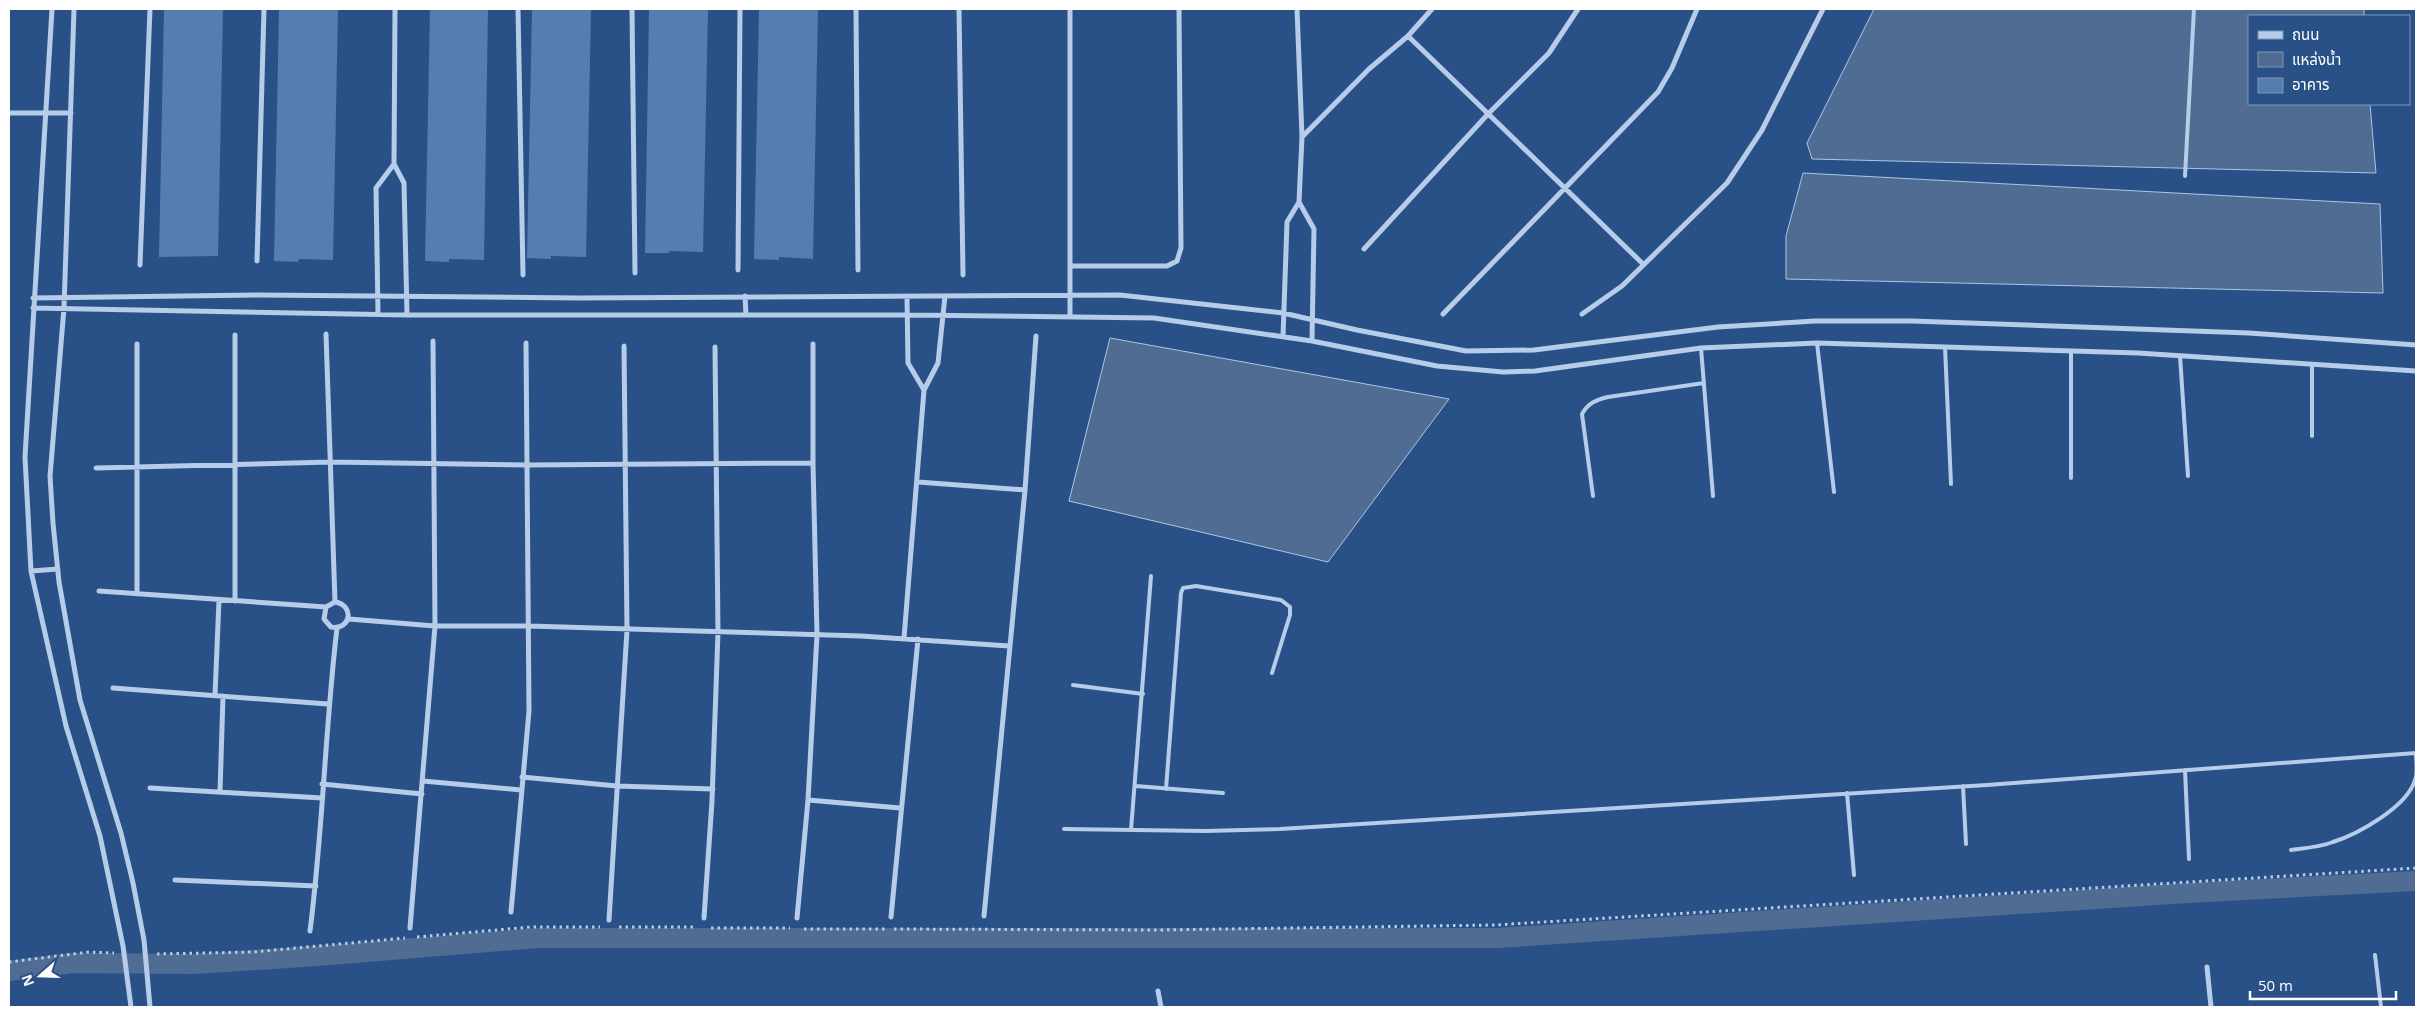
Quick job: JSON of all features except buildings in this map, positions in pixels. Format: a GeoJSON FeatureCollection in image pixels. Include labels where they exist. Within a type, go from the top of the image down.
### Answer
{"type":"FeatureCollection","features":[{"type":"Feature","properties":{"kind":"street"},"geometry":{"type":"LineString","coordinates":[[52,9],[33,298],[25,457],[31,571],[66,726],[100,836],[124,946],[131,1007]]}},
{"type":"Feature","properties":{"kind":"street"},"geometry":{"type":"LineString","coordinates":[[74,9],[64,308],[50,476],[58,568],[80,700],[121,833],[144,940],[150,1007]]}},
{"type":"Feature","properties":{"kind":"street"},"geometry":{"type":"LineString","coordinates":[[140,265],[150,9]]}},
{"type":"Feature","properties":{"kind":"street"},"geometry":{"type":"LineString","coordinates":[[257,262],[264,9]]}},
{"type":"Feature","properties":{"kind":"street"},"geometry":{"type":"LineString","coordinates":[[395,9],[394,164],[404,183],[407,314]]}},
{"type":"Feature","properties":{"kind":"street"},"geometry":{"type":"LineString","coordinates":[[518,9],[523,274]]}},
{"type":"Feature","properties":{"kind":"street"},"geometry":{"type":"LineString","coordinates":[[632,9],[635,273]]}},
{"type":"Feature","properties":{"kind":"street"},"geometry":{"type":"LineString","coordinates":[[738,270],[740,9]]}},
{"type":"Feature","properties":{"kind":"street"},"geometry":{"type":"LineString","coordinates":[[856,9],[858,270]]}},
{"type":"Feature","properties":{"kind":"street"},"geometry":{"type":"LineString","coordinates":[[959,9],[963,275]]}},
{"type":"Feature","properties":{"kind":"street"},"geometry":{"type":"LineString","coordinates":[[1070,9],[1070,316]]}},
{"type":"Feature","properties":{"kind":"street"},"geometry":{"type":"LineString","coordinates":[[1070,266],[1167,266],[1178,261],[1181,248],[1179,9]]}},
{"type":"Feature","properties":{"kind":"street"},"geometry":{"type":"LineString","coordinates":[[1283,337],[1287,222],[1299,202],[1302,137],[1297,9]]}},
{"type":"Feature","properties":{"kind":"street"},"geometry":{"type":"LineString","coordinates":[[1302,137],[1369,69],[1408,36],[1432,9]]}},
{"type":"Feature","properties":{"kind":"street"},"geometry":{"type":"LineString","coordinates":[[1364,249],[1488,114],[1549,53],[1578,9]]}},
{"type":"Feature","properties":{"kind":"street"},"geometry":{"type":"LineString","coordinates":[[1443,314],[1658,92],[1672,68],[1697,9]]}},
{"type":"Feature","properties":{"kind":"street"},"geometry":{"type":"LineString","coordinates":[[1582,314],[1622,286],[1642,264],[1727,183],[1748,153],[1823,9]]}},
{"type":"Feature","properties":{"kind":"street"},"geometry":{"type":"LineString","coordinates":[[1408,36],[1642,264]]}},
{"type":"Feature","properties":{"kind":"street"},"geometry":{"type":"LineString","coordinates":[[9,113],[70,113]]}},
{"type":"Feature","properties":{"kind":"street"},"geometry":{"type":"LineString","coordinates":[[378,313],[376,188],[394,164]]}},
{"type":"Feature","properties":{"kind":"street"},"geometry":{"type":"LineString","coordinates":[[1299,202],[1314,229],[1314,319],[1312,341]]}},
{"type":"Feature","properties":{"kind":"street"},"geometry":{"type":"LineString","coordinates":[[33,298],[260,295],[578,298],[1071,295],[1153,297],[1283,313],[1365,332],[1466,351],[1534,350],[1718,327],[1815,321],[1922,322],[2249,333],[2416,345]]}},
{"type":"Feature","properties":{"kind":"street"},"geometry":{"type":"LineString","coordinates":[[745,296],[746,315]]}},
{"type":"Feature","properties":{"kind":"street"},"geometry":{"type":"LineString","coordinates":[[904,638],[924,390],[938,362],[945,296]]}},
{"type":"Feature","properties":{"kind":"street"},"geometry":{"type":"LineString","coordinates":[[907,297],[908,363],[924,390]]}},
{"type":"Feature","properties":{"kind":"street"},"geometry":{"type":"LineString","coordinates":[[33,308],[407,314],[944,315],[1154,318],[1312,341],[1372,354],[1472,371],[1535,371],[1701,348],[1817,343],[2180,356],[2416,371]]}},
{"type":"Feature","properties":{"kind":"street"},"geometry":{"type":"LineString","coordinates":[[326,334],[335,602]]}},
{"type":"Feature","properties":{"kind":"street"},"geometry":{"type":"LineString","coordinates":[[235,335],[235,601]]}},
{"type":"Feature","properties":{"kind":"street"},"geometry":{"type":"LineString","coordinates":[[984,916],[1025,490],[1036,336]]}},
{"type":"Feature","properties":{"kind":"street"},"geometry":{"type":"LineString","coordinates":[[410,928],[435,626],[433,341]]}},
{"type":"Feature","properties":{"kind":"street"},"geometry":{"type":"LineString","coordinates":[[511,912],[528,711],[526,343]]}},
{"type":"Feature","properties":{"kind":"street"},"geometry":{"type":"LineString","coordinates":[[137,344],[137,594]]}},
{"type":"Feature","properties":{"kind":"street"},"geometry":{"type":"LineString","coordinates":[[797,918],[808,800],[817,635],[813,463],[813,344]]}},
{"type":"Feature","properties":{"kind":"street"},"geometry":{"type":"LineString","coordinates":[[608,920],[627,630],[624,346]]}},
{"type":"Feature","properties":{"kind":"street"},"geometry":{"type":"LineString","coordinates":[[704,918],[713,789],[718,632],[715,347]]}},
{"type":"Feature","properties":{"kind":"street"},"geometry":{"type":"LineString","coordinates":[[96,468],[331,462],[528,465],[813,463]]}},
{"type":"Feature","properties":{"kind":"street"},"geometry":{"type":"LineString","coordinates":[[918,482],[1025,490]]}},
{"type":"Feature","properties":{"kind":"street"},"geometry":{"type":"LineString","coordinates":[[31,571],[58,568]]}},
{"type":"Feature","properties":{"kind":"street"},"geometry":{"type":"LineString","coordinates":[[99,591],[326,607],[335,602]]}},
{"type":"Feature","properties":{"kind":"street"},"geometry":{"type":"LineString","coordinates":[[215,696],[219,600]]}},
{"type":"Feature","properties":{"kind":"street"},"geometry":{"type":"LineString","coordinates":[[335,602],[346,607],[349,619]]}},
{"type":"Feature","properties":{"kind":"street"},"geometry":{"type":"LineString","coordinates":[[326,607],[324,618],[327,623],[337,628],[344,625],[349,619]]}},
{"type":"Feature","properties":{"kind":"street"},"geometry":{"type":"LineString","coordinates":[[349,619],[435,626],[529,626],[904,638],[1010,646]]}},
{"type":"Feature","properties":{"kind":"street"},"geometry":{"type":"LineString","coordinates":[[310,931],[316,886],[328,704],[337,628]]}},
{"type":"Feature","properties":{"kind":"street"},"geometry":{"type":"LineString","coordinates":[[890,917],[918,639]]}},
{"type":"Feature","properties":{"kind":"street"},"geometry":{"type":"LineString","coordinates":[[113,688],[328,704]]}},
{"type":"Feature","properties":{"kind":"street"},"geometry":{"type":"LineString","coordinates":[[220,792],[223,696]]}},
{"type":"Feature","properties":{"kind":"street"},"geometry":{"type":"LineString","coordinates":[[522,777],[617,786],[713,789]]}},
{"type":"Feature","properties":{"kind":"street"},"geometry":{"type":"LineString","coordinates":[[423,781],[521,790]]}},
{"type":"Feature","properties":{"kind":"street"},"geometry":{"type":"LineString","coordinates":[[322,784],[422,794]]}},
{"type":"Feature","properties":{"kind":"street"},"geometry":{"type":"LineString","coordinates":[[150,788],[322,798]]}},
{"type":"Feature","properties":{"kind":"street"},"geometry":{"type":"LineString","coordinates":[[808,800],[900,808]]}},
{"type":"Feature","properties":{"kind":"street"},"geometry":{"type":"LineString","coordinates":[[175,880],[316,886]]}},
{"type":"Feature","properties":{"kind":"street"},"geometry":{"type":"LineString","coordinates":[[2206,967],[2211,1007]]}},
{"type":"Feature","properties":{"kind":"street"},"geometry":{"type":"LineString","coordinates":[[1158,991],[1161,1007]]}},
{"type":"Feature","properties":{"kind":"lane"},"geometry":{"type":"LineString","coordinates":[[2185,176],[2194,9]]}},
{"type":"Feature","properties":{"kind":"lane"},"geometry":{"type":"LineString","coordinates":[[1817,343],[1834,492]]}},
{"type":"Feature","properties":{"kind":"lane"},"geometry":{"type":"LineString","coordinates":[[1945,347],[1950,484]]}},
{"type":"Feature","properties":{"kind":"lane"},"geometry":{"type":"LineString","coordinates":[[1701,348],[1712,496]]}},
{"type":"Feature","properties":{"kind":"lane"},"geometry":{"type":"LineString","coordinates":[[2071,351],[2071,478]]}},
{"type":"Feature","properties":{"kind":"lane"},"geometry":{"type":"LineString","coordinates":[[2180,356],[2188,476]]}},
{"type":"Feature","properties":{"kind":"lane"},"geometry":{"type":"LineString","coordinates":[[2312,364],[2312,436]]}},
{"type":"Feature","properties":{"kind":"lane"},"geometry":{"type":"LineString","coordinates":[[1593,496],[1582,414],[1586,408],[1593,402],[1608,397],[1704,383]]}},
{"type":"Feature","properties":{"kind":"lane"},"geometry":{"type":"LineString","coordinates":[[1131,830],[1136,786],[1151,576]]}},
{"type":"Feature","properties":{"kind":"lane"},"geometry":{"type":"LineString","coordinates":[[1166,789],[1180,594],[1183,588],[1196,586],[1280,600],[1290,607],[1290,615],[1272,673]]}},
{"type":"Feature","properties":{"kind":"lane"},"geometry":{"type":"LineString","coordinates":[[1073,685],[1142,694]]}},
{"type":"Feature","properties":{"kind":"lane"},"geometry":{"type":"LineString","coordinates":[[1064,829],[1280,829],[1963,786],[2416,753],[2416,780],[2403,799],[2391,811],[2336,842],[2318,847],[2291,850]]}},
{"type":"Feature","properties":{"kind":"lane"},"geometry":{"type":"LineString","coordinates":[[2185,770],[2189,859]]}},
{"type":"Feature","properties":{"kind":"lane"},"geometry":{"type":"LineString","coordinates":[[1136,786],[1223,793]]}},
{"type":"Feature","properties":{"kind":"lane"},"geometry":{"type":"LineString","coordinates":[[1963,786],[1966,844]]}},
{"type":"Feature","properties":{"kind":"lane"},"geometry":{"type":"LineString","coordinates":[[1847,793],[1854,875]]}},
{"type":"Feature","properties":{"kind":"lane"},"geometry":{"type":"LineString","coordinates":[[2375,955],[2381,1007]]}},
{"type":"Feature","properties":{"kind":"path"},"geometry":{"type":"LineString","coordinates":[[618,927],[1158,930],[1495,925],[2416,868]]}},
{"type":"Feature","properties":{"kind":"path"},"geometry":{"type":"LineString","coordinates":[[148,954],[253,952],[531,927],[608,927]]}},
{"type":"Feature","properties":{"kind":"path"},"geometry":{"type":"LineString","coordinates":[[9,962],[89,952],[118,953]]}},
{"type":"Feature","properties":{"kind":"water"},"geometry":{"type":"Polygon","coordinates":[[[1874,9],[2364,9],[2364,15],[2248,15],[2248,105],[2370,105],[2376,173],[1812,159],[1807,143],[1874,9]]]}},
{"type":"Feature","properties":{"kind":"water"},"geometry":{"type":"Polygon","coordinates":[[[1803,173],[2380,204],[2383,293],[1786,279],[1786,236],[1803,173]]]}},
{"type":"Feature","properties":{"kind":"water"},"geometry":{"type":"Polygon","coordinates":[[[1110,338],[1449,399],[1328,562],[1069,501],[1110,338]]]}},
{"type":"Feature","properties":{"kind":"waterway"},"geometry":{"type":"LineString","coordinates":[[9,971],[73,963],[194,964],[538,938],[1497,938],[2187,893],[2416,881]]}}]}
